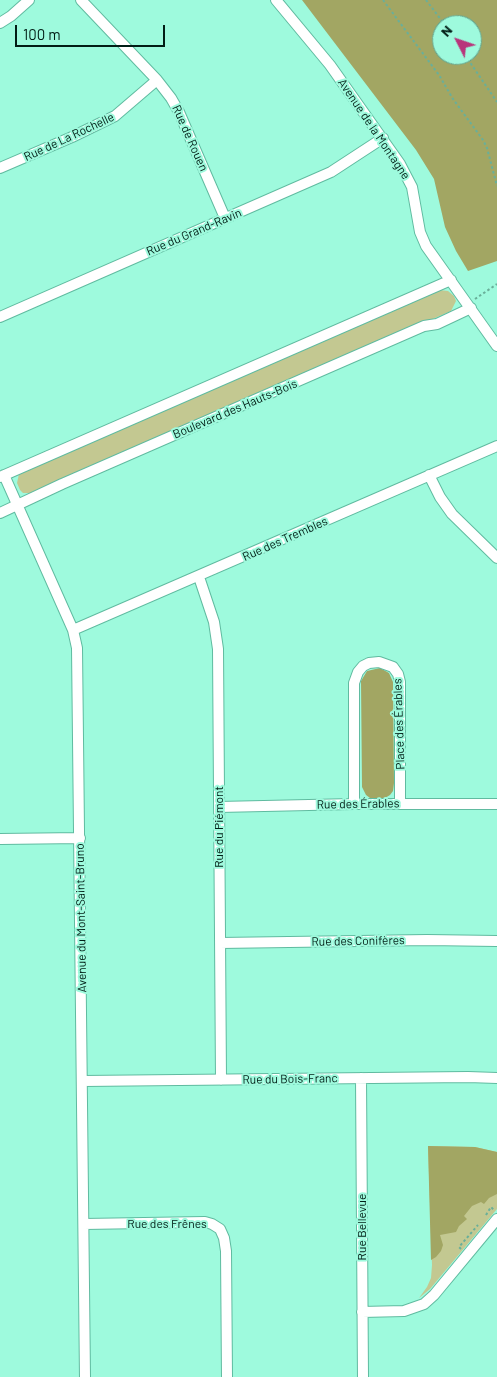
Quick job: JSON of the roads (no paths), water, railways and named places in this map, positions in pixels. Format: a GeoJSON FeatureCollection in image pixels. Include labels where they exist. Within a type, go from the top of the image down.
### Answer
{"type":"FeatureCollection","features":[{"type":"Feature","properties":{"kind":"street"},"geometry":{"type":"LineString","coordinates":[[0,23],[29,0]]}},
{"type":"Feature","properties":{"kind":"street","name":"Rue de Rouen"},"geometry":{"type":"LineString","coordinates":[[81,0],[156,80],[175,105],[225,218]]}},
{"type":"Feature","properties":{"kind":"street","name":"Avenue de la Montagne"},"geometry":{"type":"LineString","coordinates":[[276,0],[330,65],[383,138],[408,177],[412,187],[423,240],[430,253],[497,346]]}},
{"type":"Feature","properties":{"kind":"street","name":"Rue de La Rochelle"},"geometry":{"type":"LineString","coordinates":[[0,168],[110,119],[156,80]]}},
{"type":"Feature","properties":{"kind":"street","name":"Rue du Grand-Ravin"},"geometry":{"type":"LineString","coordinates":[[0,317],[331,172],[383,138]]}},
{"type":"Feature","properties":{"kind":"street"},"geometry":{"type":"LineString","coordinates":[[2,476],[451,280]]}},
{"type":"Feature","properties":{"kind":"street","name":"Boulevard des Hauts-Bois"},"geometry":{"type":"LineString","coordinates":[[0,513],[62,484],[424,326],[437,324],[471,308]]}},
{"type":"Feature","properties":{"kind":"street","name":"Rue des Trembles"},"geometry":{"type":"LineString","coordinates":[[73,630],[199,577],[497,446]]}},
{"type":"Feature","properties":{"kind":"street","name":"Avenue du Mont-Saint-Bruno"},"geometry":{"type":"LineString","coordinates":[[2,476],[18,505],[73,630],[76,643],[78,670],[85,1377]]}},
{"type":"Feature","properties":{"kind":"street"},"geometry":{"type":"LineString","coordinates":[[429,476],[452,514],[497,558]]}},
{"type":"Feature","properties":{"kind":"street","name":"Rue du Piémont"},"geometry":{"type":"LineString","coordinates":[[199,577],[209,606],[216,636],[218,676],[220,1080]]}},
{"type":"Feature","properties":{"kind":"street","name":"Place des Érables"},"geometry":{"type":"LineString","coordinates":[[354,804],[355,679],[363,666],[379,662],[393,667],[398,674],[400,682],[400,804]]}},
{"type":"Feature","properties":{"kind":"street","name":"Rue des Érables"},"geometry":{"type":"LineString","coordinates":[[219,807],[354,804],[497,804]]}},
{"type":"Feature","properties":{"kind":"street"},"geometry":{"type":"LineString","coordinates":[[0,839],[80,838]]}},
{"type":"Feature","properties":{"kind":"street","name":"Rue des Conifères"},"geometry":{"type":"LineString","coordinates":[[220,943],[497,941]]}},
{"type":"Feature","properties":{"kind":"street","name":"Rue Bellevue"},"geometry":{"type":"LineString","coordinates":[[361,1078],[363,1377]]}},
{"type":"Feature","properties":{"kind":"street","name":"Rue du Bois-Franc"},"geometry":{"type":"LineString","coordinates":[[83,1081],[497,1078]]}},
{"type":"Feature","properties":{"kind":"street"},"geometry":{"type":"LineString","coordinates":[[362,1312],[404,1311],[424,1304],[434,1295],[497,1219]]}},
{"type":"Feature","properties":{"kind":"street","name":"Rue des Frênes"},"geometry":{"type":"LineString","coordinates":[[84,1224],[205,1222],[220,1229],[226,1251],[227,1377]]}}]}
